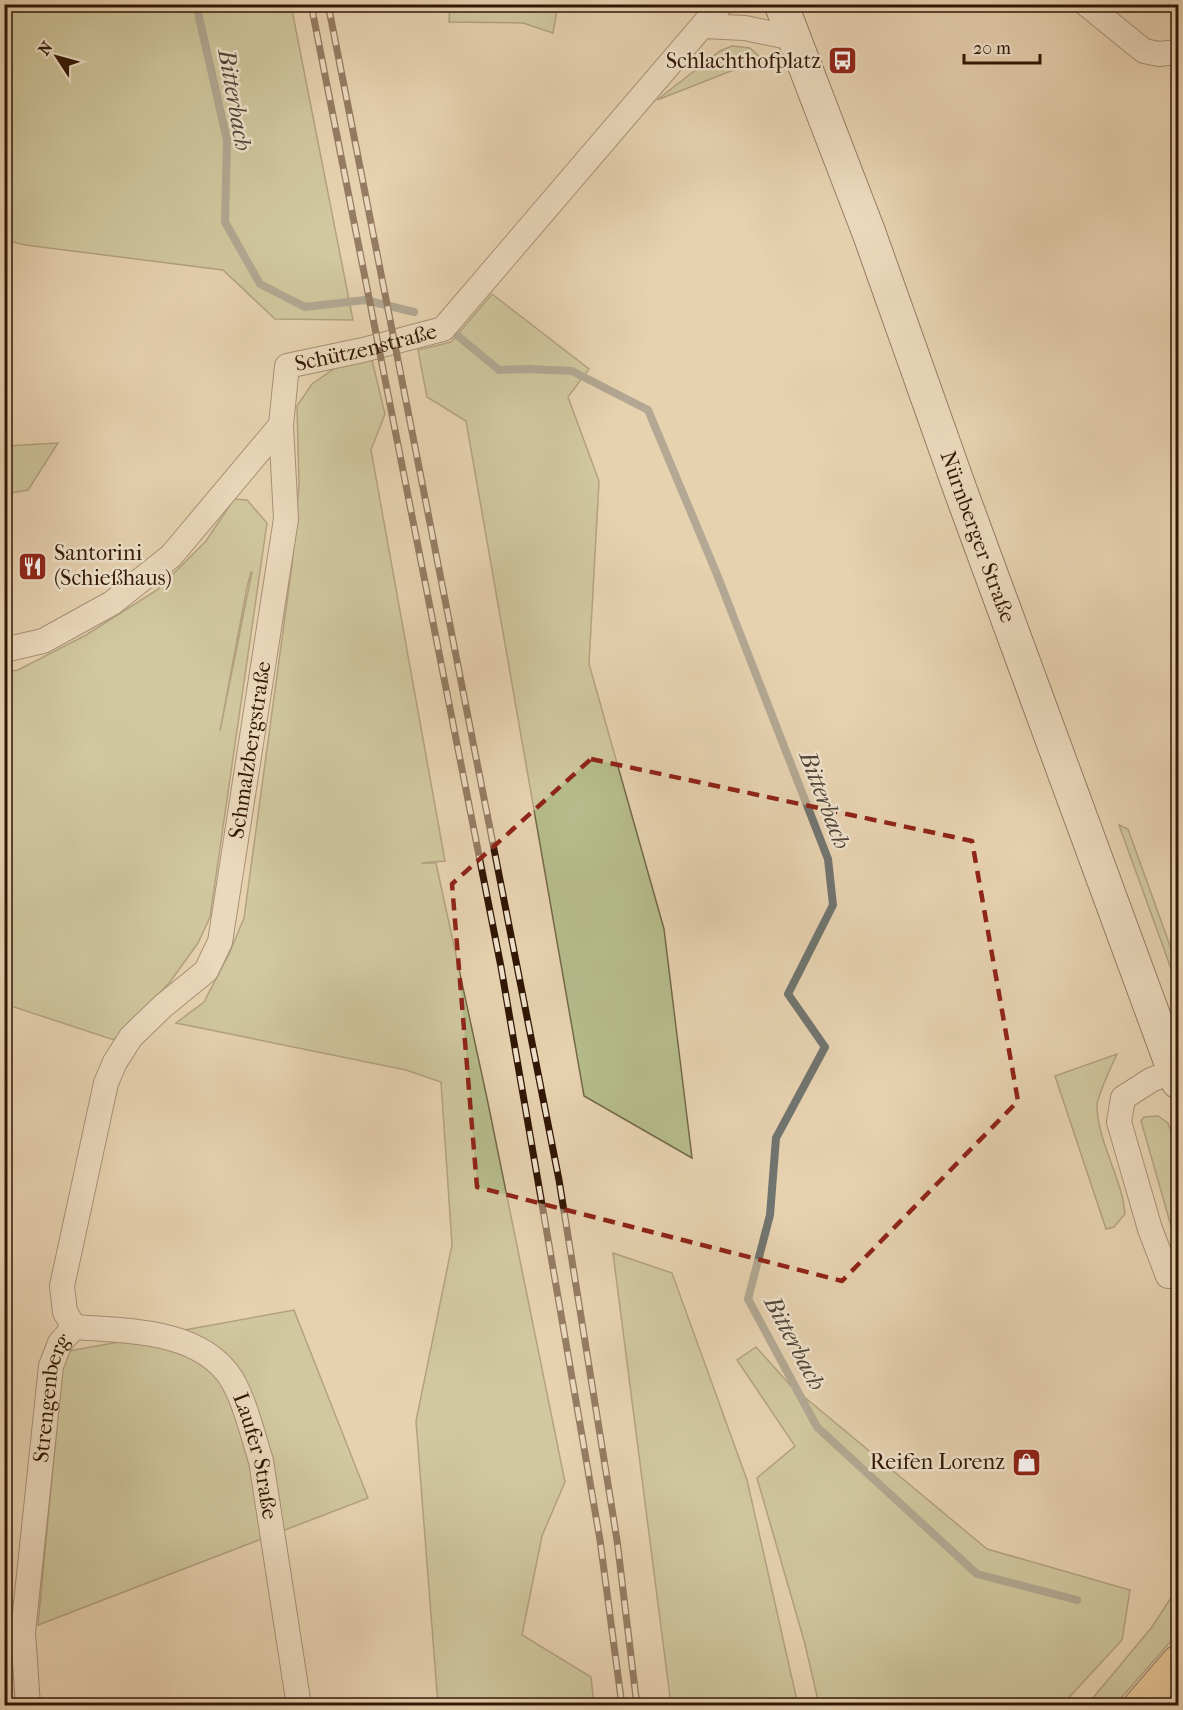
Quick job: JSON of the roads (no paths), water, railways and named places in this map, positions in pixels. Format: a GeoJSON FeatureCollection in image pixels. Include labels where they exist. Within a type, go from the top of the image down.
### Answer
{"type":"FeatureCollection","features":[{"type":"Feature","properties":{"kind":"main road","name":"Nürnberger Straße"},"geometry":{"type":"LineString","coordinates":[[781,4],[869,233],[961,492],[1177,1074]]}},
{"type":"Feature","properties":{"kind":"main road"},"geometry":{"type":"LineString","coordinates":[[1140,1706],[1179,1662]]}},
{"type":"Feature","properties":{"kind":"street","name":"Schützenstraße"},"geometry":{"type":"LineString","coordinates":[[281,425],[287,366],[363,350],[443,329],[721,4]]}},
{"type":"Feature","properties":{"kind":"street"},"geometry":{"type":"LineString","coordinates":[[1086,4],[1144,51],[1169,53]]}},
{"type":"Feature","properties":{"kind":"street"},"geometry":{"type":"LineString","coordinates":[[703,26],[745,28],[793,38]]}},
{"type":"Feature","properties":{"kind":"street"},"geometry":{"type":"LineString","coordinates":[[4,650],[43,641],[112,603],[171,556],[281,425]]}},
{"type":"Feature","properties":{"kind":"street","name":"Schmalzbergstraße"},"geometry":{"type":"LineString","coordinates":[[130,1037],[206,971],[220,942],[286,519],[281,425]]}},
{"type":"Feature","properties":{"kind":"street","name":"Strengenberg"},"geometry":{"type":"LineString","coordinates":[[28,1706],[22,1632],[51,1366],[60,1343],[74,1327],[65,1312],[62,1286],[106,1083],[130,1037]]}},
{"type":"Feature","properties":{"kind":"street","name":"Nürnberger Straße"},"geometry":{"type":"LineString","coordinates":[[1168,1276],[1150,1229],[1119,1122],[1124,1098],[1151,1080],[1177,1074]]}},
{"type":"Feature","properties":{"kind":"street","name":"Laufer Straße"},"geometry":{"type":"LineString","coordinates":[[74,1327],[142,1333],[181,1341],[199,1348],[231,1379],[261,1461],[299,1706]]}},
{"type":"Feature","properties":{"kind":"waterway","name":"Bitterbach"},"geometry":{"type":"LineString","coordinates":[[196,4],[227,140],[225,222],[260,284],[305,307],[365,300],[414,312]]}},
{"type":"Feature","properties":{"kind":"waterway","name":"Bitterbach"},"geometry":{"type":"LineString","coordinates":[[458,336],[499,370],[572,371],[648,410],[716,572],[828,859],[833,905],[788,994],[825,1047],[776,1138],[770,1215],[748,1299],[817,1427],[977,1574],[1077,1600]]}},
{"type":"Feature","properties":{"kind":"railway"},"geometry":{"type":"LineString","coordinates":[[311,4],[501,967],[600,1540],[622,1706]]}},
{"type":"Feature","properties":{"kind":"railway"},"geometry":{"type":"LineString","coordinates":[[328,4],[559,1180],[617,1540],[637,1706]]}},
{"type":"Feature","properties":{"kind":"place","name":"Schlachthofplatz"},"geometry":{"type":"Point","coordinates":[842,61]}},
{"type":"Feature","properties":{"kind":"place","name":"Santorini (Schießhaus)"},"geometry":{"type":"Point","coordinates":[33,566]}},
{"type":"Feature","properties":{"kind":"place","name":"Reifen Lorenz"},"geometry":{"type":"Point","coordinates":[1026,1462]}}]}
